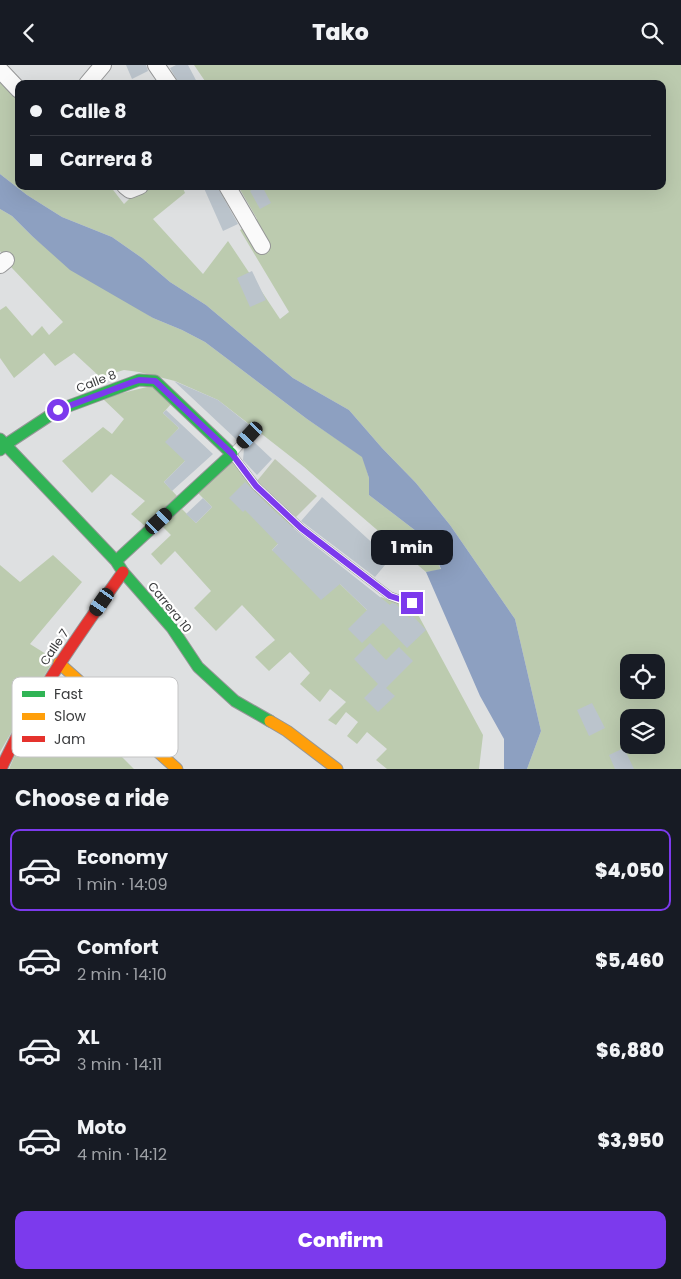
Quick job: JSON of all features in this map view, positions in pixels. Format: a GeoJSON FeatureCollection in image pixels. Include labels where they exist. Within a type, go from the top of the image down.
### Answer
{"type":"FeatureCollection","features":[{"type":"Feature","properties":{"kind":"street"},"geometry":{"type":"LineString","coordinates":[[90,80],[103,65]]}},
{"type":"Feature","properties":{"kind":"street"},"geometry":{"type":"LineString","coordinates":[[156,65],[166,80]]}},
{"type":"Feature","properties":{"kind":"street"},"geometry":{"type":"LineString","coordinates":[[0,69],[15,85]]}},
{"type":"Feature","properties":{"kind":"street"},"geometry":{"type":"LineString","coordinates":[[229,190],[262,245]]}},
{"type":"Feature","properties":{"kind":"street","name":"Calle 8"},"geometry":{"type":"LineString","coordinates":[[2,445],[58,410],[139,380],[155,381],[232,454]]}},
{"type":"Feature","properties":{"kind":"street","name":"Carrera 10"},"geometry":{"type":"LineString","coordinates":[[2,445],[116,561],[123,572],[172,628],[198,667],[235,701],[287,731],[337,769]]}},
{"type":"Feature","properties":{"kind":"street"},"geometry":{"type":"LineString","coordinates":[[116,561],[232,454]]}},
{"type":"Feature","properties":{"kind":"street","name":"Calle 7"},"geometry":{"type":"LineString","coordinates":[[51,677],[123,572]]}},
{"type":"Feature","properties":{"kind":"street"},"geometry":{"type":"LineString","coordinates":[[59,663],[75,677]]}},
{"type":"Feature","properties":{"kind":"street","name":"Calle 7"},"geometry":{"type":"LineString","coordinates":[[1,769],[12,743]]}},
{"type":"Feature","properties":{"kind":"street"},"geometry":{"type":"LineString","coordinates":[[164,757],[177,769]]}},
{"type":"Feature","properties":{"kind":"lane"},"geometry":{"type":"LineString","coordinates":[[250,435],[232,454],[256,486],[301,528],[390,596],[412,603]]}},
{"type":"Feature","properties":{"kind":"green space"},"geometry":{"type":"Polygon","coordinates":[[[194,65],[681,65],[681,769],[527,769],[541,731],[515,619],[450,525],[416,483],[349,410],[293,378],[206,305],[170,282],[142,258],[112,237],[62,217],[21,190],[113,190],[124,204],[142,190],[184,190],[185,193],[153,219],[203,274],[228,241],[280,319],[289,312],[240,230],[257,219],[240,190],[666,190],[666,80],[204,80],[194,65]]]}},
{"type":"Feature","properties":{"kind":"green space"},"geometry":{"type":"Polygon","coordinates":[[[0,74],[15,84],[15,186],[0,174],[0,74]]]}},
{"type":"Feature","properties":{"kind":"green space"},"geometry":{"type":"Polygon","coordinates":[[[0,209],[12,216],[50,251],[153,318],[205,342],[307,419],[363,457],[369,478],[369,495],[429,541],[441,570],[426,572],[304,467],[218,400],[175,381],[139,372],[124,370],[100,377],[74,353],[55,366],[44,353],[14,378],[0,358],[0,310],[6,306],[32,336],[42,326],[49,335],[63,322],[12,268],[0,251],[0,209]]]}},
{"type":"Feature","properties":{"kind":"green space"},"geometry":{"type":"Polygon","coordinates":[[[155,385],[172,403],[163,413],[179,428],[166,442],[186,460],[164,482],[177,496],[145,526],[131,514],[145,501],[111,474],[92,493],[62,461],[103,427],[112,434],[124,419],[102,398],[155,385]]]}},
{"type":"Feature","properties":{"kind":"green space"},"geometry":{"type":"Polygon","coordinates":[[[232,459],[264,499],[294,527],[272,550],[340,584],[368,611],[381,597],[415,609],[483,735],[479,769],[387,769],[376,760],[387,749],[367,732],[357,744],[347,736],[358,722],[346,712],[336,725],[328,720],[346,702],[330,689],[320,702],[300,684],[310,673],[290,652],[269,671],[255,657],[275,640],[242,605],[216,631],[194,608],[211,591],[175,551],[161,565],[151,554],[171,535],[162,526],[182,509],[196,523],[212,507],[198,493],[232,459]]]}},
{"type":"Feature","properties":{"kind":"green space"},"geometry":{"type":"Polygon","coordinates":[[[275,459],[317,496],[296,517],[257,481],[275,459]]]}},
{"type":"Feature","properties":{"kind":"green space"},"geometry":{"type":"Polygon","coordinates":[[[53,555],[82,582],[30,644],[54,659],[44,677],[12,677],[12,731],[0,752],[0,565],[20,582],[53,555]]]}},
{"type":"Feature","properties":{"kind":"green space"},"geometry":{"type":"Polygon","coordinates":[[[14,757],[122,757],[134,769],[9,769],[14,757]]]}},
{"type":"Feature","properties":{"kind":"water"},"geometry":{"type":"Polygon","coordinates":[[[0,174],[15,186],[15,190],[21,190],[62,217],[112,237],[142,258],[170,282],[206,305],[293,378],[349,410],[416,483],[450,525],[515,619],[541,731],[527,769],[504,769],[504,739],[480,696],[426,572],[441,569],[429,541],[369,495],[369,478],[362,457],[307,419],[205,342],[153,318],[70,270],[12,216],[0,209],[0,174]]]}},
{"type":"Feature","properties":{"kind":"building"},"geometry":{"type":"Polygon","coordinates":[[[126,65],[146,65],[148,71],[132,79],[126,65]]]}},
{"type":"Feature","properties":{"kind":"building"},"geometry":{"type":"Polygon","coordinates":[[[176,65],[188,65],[196,80],[177,80],[170,68],[176,65]]]}},
{"type":"Feature","properties":{"kind":"building"},"geometry":{"type":"Polygon","coordinates":[[[205,190],[219,190],[238,224],[223,231],[205,190]]]}},
{"type":"Feature","properties":{"kind":"building"},"geometry":{"type":"Polygon","coordinates":[[[264,190],[271,203],[260,209],[250,191],[264,190]]]}},
{"type":"Feature","properties":{"kind":"building"},"geometry":{"type":"Polygon","coordinates":[[[252,271],[266,300],[250,307],[237,278],[252,271]]]}},
{"type":"Feature","properties":{"kind":"building"},"geometry":{"type":"Polygon","coordinates":[[[174,381],[218,400],[252,427],[246,430],[237,440],[174,381]]]}},
{"type":"Feature","properties":{"kind":"building"},"geometry":{"type":"Polygon","coordinates":[[[166,410],[213,454],[172,491],[164,482],[185,461],[165,442],[179,428],[163,413],[166,410]]]}},
{"type":"Feature","properties":{"kind":"building"},"geometry":{"type":"Polygon","coordinates":[[[252,440],[272,459],[257,475],[243,460],[244,449],[252,440]]]}},
{"type":"Feature","properties":{"kind":"building"},"geometry":{"type":"Polygon","coordinates":[[[245,482],[298,532],[390,605],[392,603],[396,604],[409,618],[412,615],[426,630],[407,648],[383,623],[362,643],[348,629],[367,610],[340,584],[321,600],[272,550],[278,544],[245,510],[243,512],[229,498],[245,482]]]}},
{"type":"Feature","properties":{"kind":"building"},"geometry":{"type":"Polygon","coordinates":[[[322,497],[390,559],[375,577],[301,521],[322,497]]]}},
{"type":"Feature","properties":{"kind":"building"},"geometry":{"type":"Polygon","coordinates":[[[203,498],[212,507],[196,523],[186,514],[203,498]]]}},
{"type":"Feature","properties":{"kind":"building"},"geometry":{"type":"Polygon","coordinates":[[[370,643],[386,660],[399,647],[413,661],[386,688],[395,696],[378,712],[364,698],[378,684],[354,659],[370,643]]]}},
{"type":"Feature","properties":{"kind":"building"},"geometry":{"type":"Polygon","coordinates":[[[592,703],[605,728],[589,736],[577,710],[592,703]]]}},
{"type":"Feature","properties":{"kind":"building"},"geometry":{"type":"Polygon","coordinates":[[[620,750],[620,754],[627,754],[634,769],[615,769],[609,755],[620,750]]]}},
{"type":"Feature","properties":{"kind":"traffic: fast"},"geometry":{"type":"LineString","coordinates":[[0,450],[58,410],[139,380],[155,381],[232,454],[116,561]]}},
{"type":"Feature","properties":{"kind":"traffic: fast"},"geometry":{"type":"LineString","coordinates":[[0,439],[116,561],[123,572],[172,628],[198,667],[235,701],[270,721]]}},
{"type":"Feature","properties":{"kind":"traffic: slow"},"geometry":{"type":"LineString","coordinates":[[59,663],[75,677]]}},
{"type":"Feature","properties":{"kind":"traffic: slow"},"geometry":{"type":"LineString","coordinates":[[270,721],[287,731],[337,769]]}},
{"type":"Feature","properties":{"kind":"traffic: slow"},"geometry":{"type":"LineString","coordinates":[[164,757],[177,769]]}},
{"type":"Feature","properties":{"kind":"traffic: jam"},"geometry":{"type":"LineString","coordinates":[[52,677],[123,572]]}},
{"type":"Feature","properties":{"kind":"traffic: jam"},"geometry":{"type":"LineString","coordinates":[[1,769],[12,747]]}},
{"type":"Feature","properties":{"kind":"route"},"geometry":{"type":"LineString","coordinates":[[58,410],[139,380],[155,381],[232,454],[256,486],[301,528],[390,596],[412,603]]}}]}
